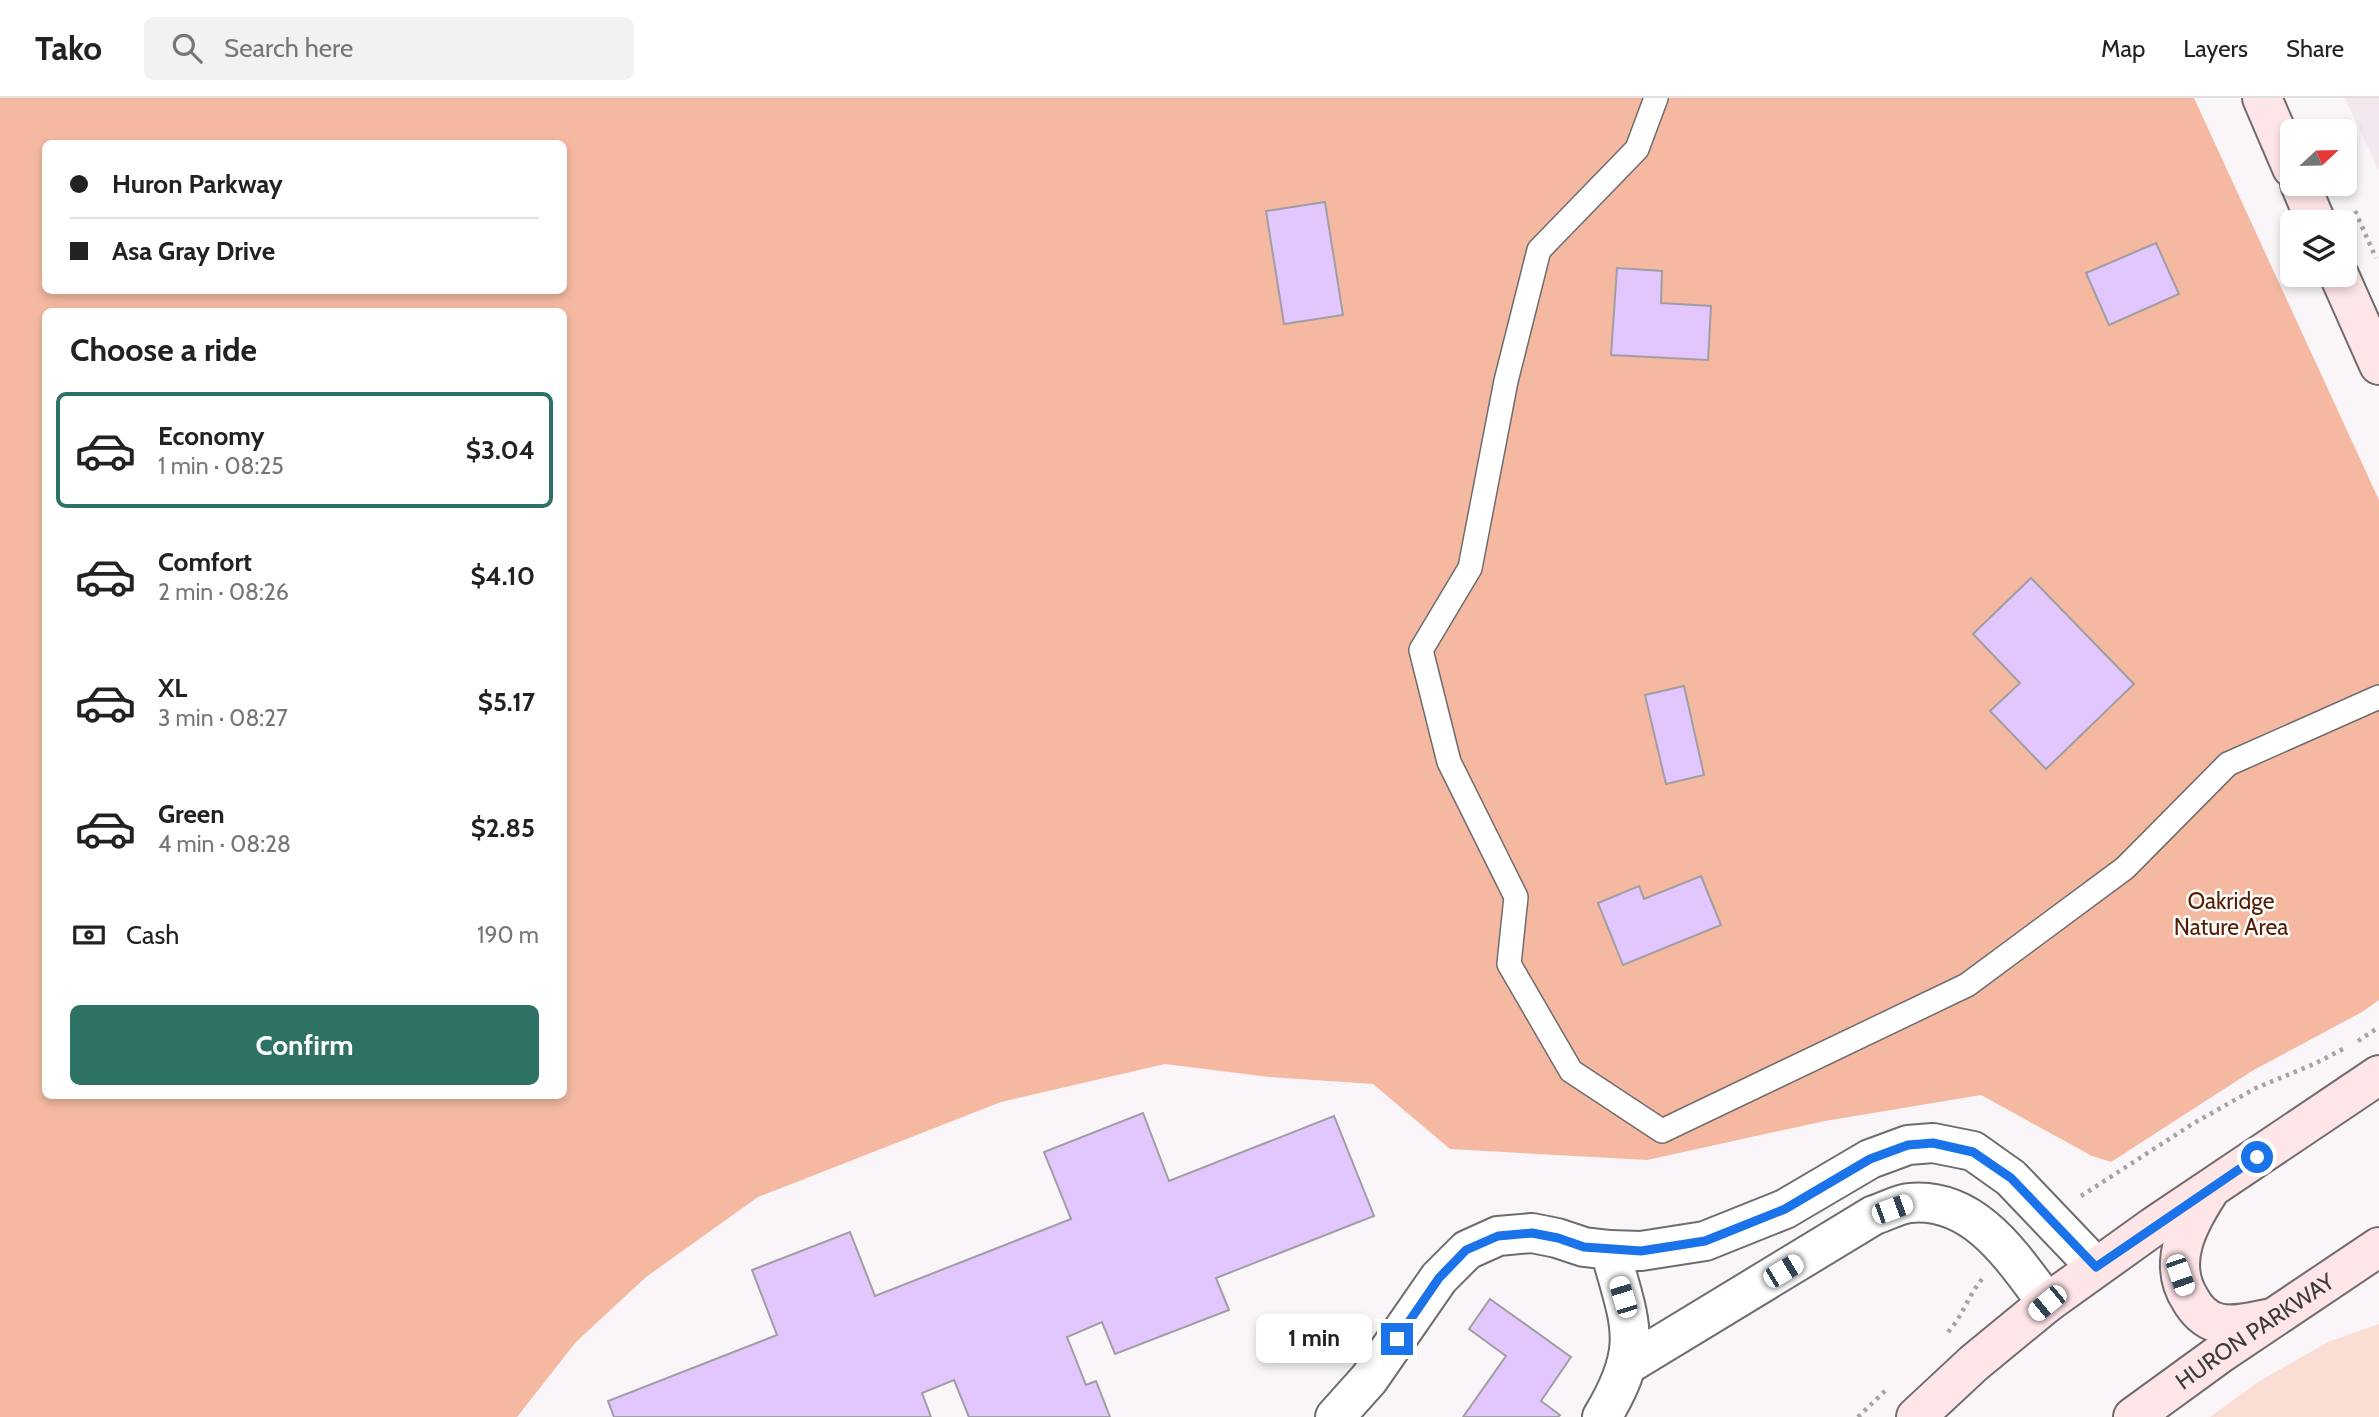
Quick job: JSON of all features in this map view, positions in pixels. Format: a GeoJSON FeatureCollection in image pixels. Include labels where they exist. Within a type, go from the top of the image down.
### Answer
{"type":"FeatureCollection","features":[{"type":"Feature","properties":{"kind":"main road"},"geometry":{"type":"LineString","coordinates":[[2262,98],[2280,140]]}},
{"type":"Feature","properties":{"kind":"main road"},"geometry":{"type":"LineString","coordinates":[[2344,287],[2379,365]]}},
{"type":"Feature","properties":{"kind":"main road"},"geometry":{"type":"LineString","coordinates":[[1916,1417],[1974,1363],[2047,1303],[2379,1075]]}},
{"type":"Feature","properties":{"kind":"main road"},"geometry":{"type":"LineString","coordinates":[[2211,1188],[2190,1224],[2180,1255],[2180,1275],[2187,1295],[2194,1307],[2205,1317],[2218,1323],[2236,1325],[2272,1318]]}},
{"type":"Feature","properties":{"kind":"main road","name":"HURON PARKWAY"},"geometry":{"type":"LineString","coordinates":[[2133,1417],[2272,1318],[2379,1247]]}},
{"type":"Feature","properties":{"kind":"street"},"geometry":{"type":"LineString","coordinates":[[1335,1417],[1369,1380],[1439,1278],[1466,1250],[1498,1236],[1532,1233],[1584,1247],[1609,1250],[1641,1251],[1705,1241],[1785,1209],[1870,1159],[1908,1145],[1933,1143],[1973,1152],[2011,1178],[2096,1267]]}},
{"type":"Feature","properties":{"kind":"street"},"geometry":{"type":"LineString","coordinates":[[1627,1365],[1874,1215],[1909,1203],[1941,1206],[1975,1219],[2011,1255],[2047,1303]]}},
{"type":"Feature","properties":{"kind":"street"},"geometry":{"type":"LineString","coordinates":[[1602,1417],[1617,1393],[1627,1365],[1631,1342],[1629,1317],[1609,1250]]}},
{"type":"Feature","properties":{"kind":"lane"},"geometry":{"type":"LineString","coordinates":[[1656,98],[1637,149],[1539,250],[1506,381],[1470,568],[1421,650],[1449,762],[1516,897],[1509,964],[1571,1071],[1662,1131],[1967,985],[2125,868],[2228,764],[2379,698]]}},
{"type":"Feature","properties":{"kind":"path"},"geometry":{"type":"LineString","coordinates":[[2353,207],[2379,265]]}},
{"type":"Feature","properties":{"kind":"path"},"geometry":{"type":"LineString","coordinates":[[2090,1189],[2194,1123],[2256,1088],[2314,1064],[2379,1027]]}},
{"type":"Feature","properties":{"kind":"shaded area"},"geometry":{"type":"Polygon","coordinates":[[[2345,98],[2379,98],[2379,171],[2357,119],[2345,98]]]}},
{"type":"Feature","properties":{"kind":"shaded area"},"geometry":{"type":"Polygon","coordinates":[[[2379,1324],[2379,1417],[2210,1417],[2258,1382],[2328,1342],[2379,1324]]]}},
{"type":"Feature","properties":{"kind":"green space","name":"Oakridge Nature Area"},"geometry":{"type":"Polygon","coordinates":[[[0,98],[2194,98],[2379,500],[2379,1000],[2362,1012],[2252,1071],[2111,1162],[2092,1156],[1981,1095],[1825,1121],[1647,1160],[1450,1149],[1373,1084],[1269,1077],[1165,1064],[1001,1102],[758,1197],[646,1277],[576,1342],[517,1417],[0,1417],[0,98]]]}},
{"type":"Feature","properties":{"kind":"building"},"geometry":{"type":"Polygon","coordinates":[[[1325,202],[1343,315],[1284,324],[1266,211],[1325,202]]]}},
{"type":"Feature","properties":{"kind":"building"},"geometry":{"type":"Polygon","coordinates":[[[2156,243],[2179,294],[2109,325],[2086,273],[2156,243]]]}},
{"type":"Feature","properties":{"kind":"building"},"geometry":{"type":"Polygon","coordinates":[[[1617,268],[1662,271],[1661,303],[1711,306],[1708,360],[1611,355],[1617,268]]]}},
{"type":"Feature","properties":{"kind":"building"},"geometry":{"type":"Polygon","coordinates":[[[2031,578],[2134,684],[2046,769],[1990,711],[2020,683],[1973,634],[2031,578]]]}},
{"type":"Feature","properties":{"kind":"building"},"geometry":{"type":"Polygon","coordinates":[[[1684,686],[1704,775],[1666,784],[1645,695],[1684,686]]]}},
{"type":"Feature","properties":{"kind":"building"},"geometry":{"type":"Polygon","coordinates":[[[1701,876],[1721,925],[1623,965],[1598,903],[1639,886],[1644,899],[1701,876]]]}},
{"type":"Feature","properties":{"kind":"building"},"geometry":{"type":"Polygon","coordinates":[[[1143,1113],[1169,1181],[1334,1116],[1374,1216],[1216,1278],[1229,1310],[1115,1354],[1102,1322],[1067,1337],[1086,1385],[1096,1381],[1110,1417],[969,1417],[954,1380],[922,1393],[931,1417],[614,1417],[608,1401],[777,1335],[752,1270],[850,1232],[875,1296],[1071,1219],[1044,1152],[1143,1113]]]}},
{"type":"Feature","properties":{"kind":"building"},"geometry":{"type":"Polygon","coordinates":[[[1490,1299],[1571,1357],[1541,1401],[1560,1415],[1558,1417],[1463,1417],[1506,1356],[1469,1329],[1490,1299]]]}},
{"type":"Feature","properties":{"kind":"route"},"geometry":{"type":"LineString","coordinates":[[1397,1339],[1439,1278],[1466,1250],[1498,1236],[1532,1233],[1584,1247],[1641,1251],[1705,1241],[1785,1209],[1870,1159],[1908,1145],[1933,1143],[1973,1152],[2011,1178],[2096,1267],[2257,1157]]}}]}
